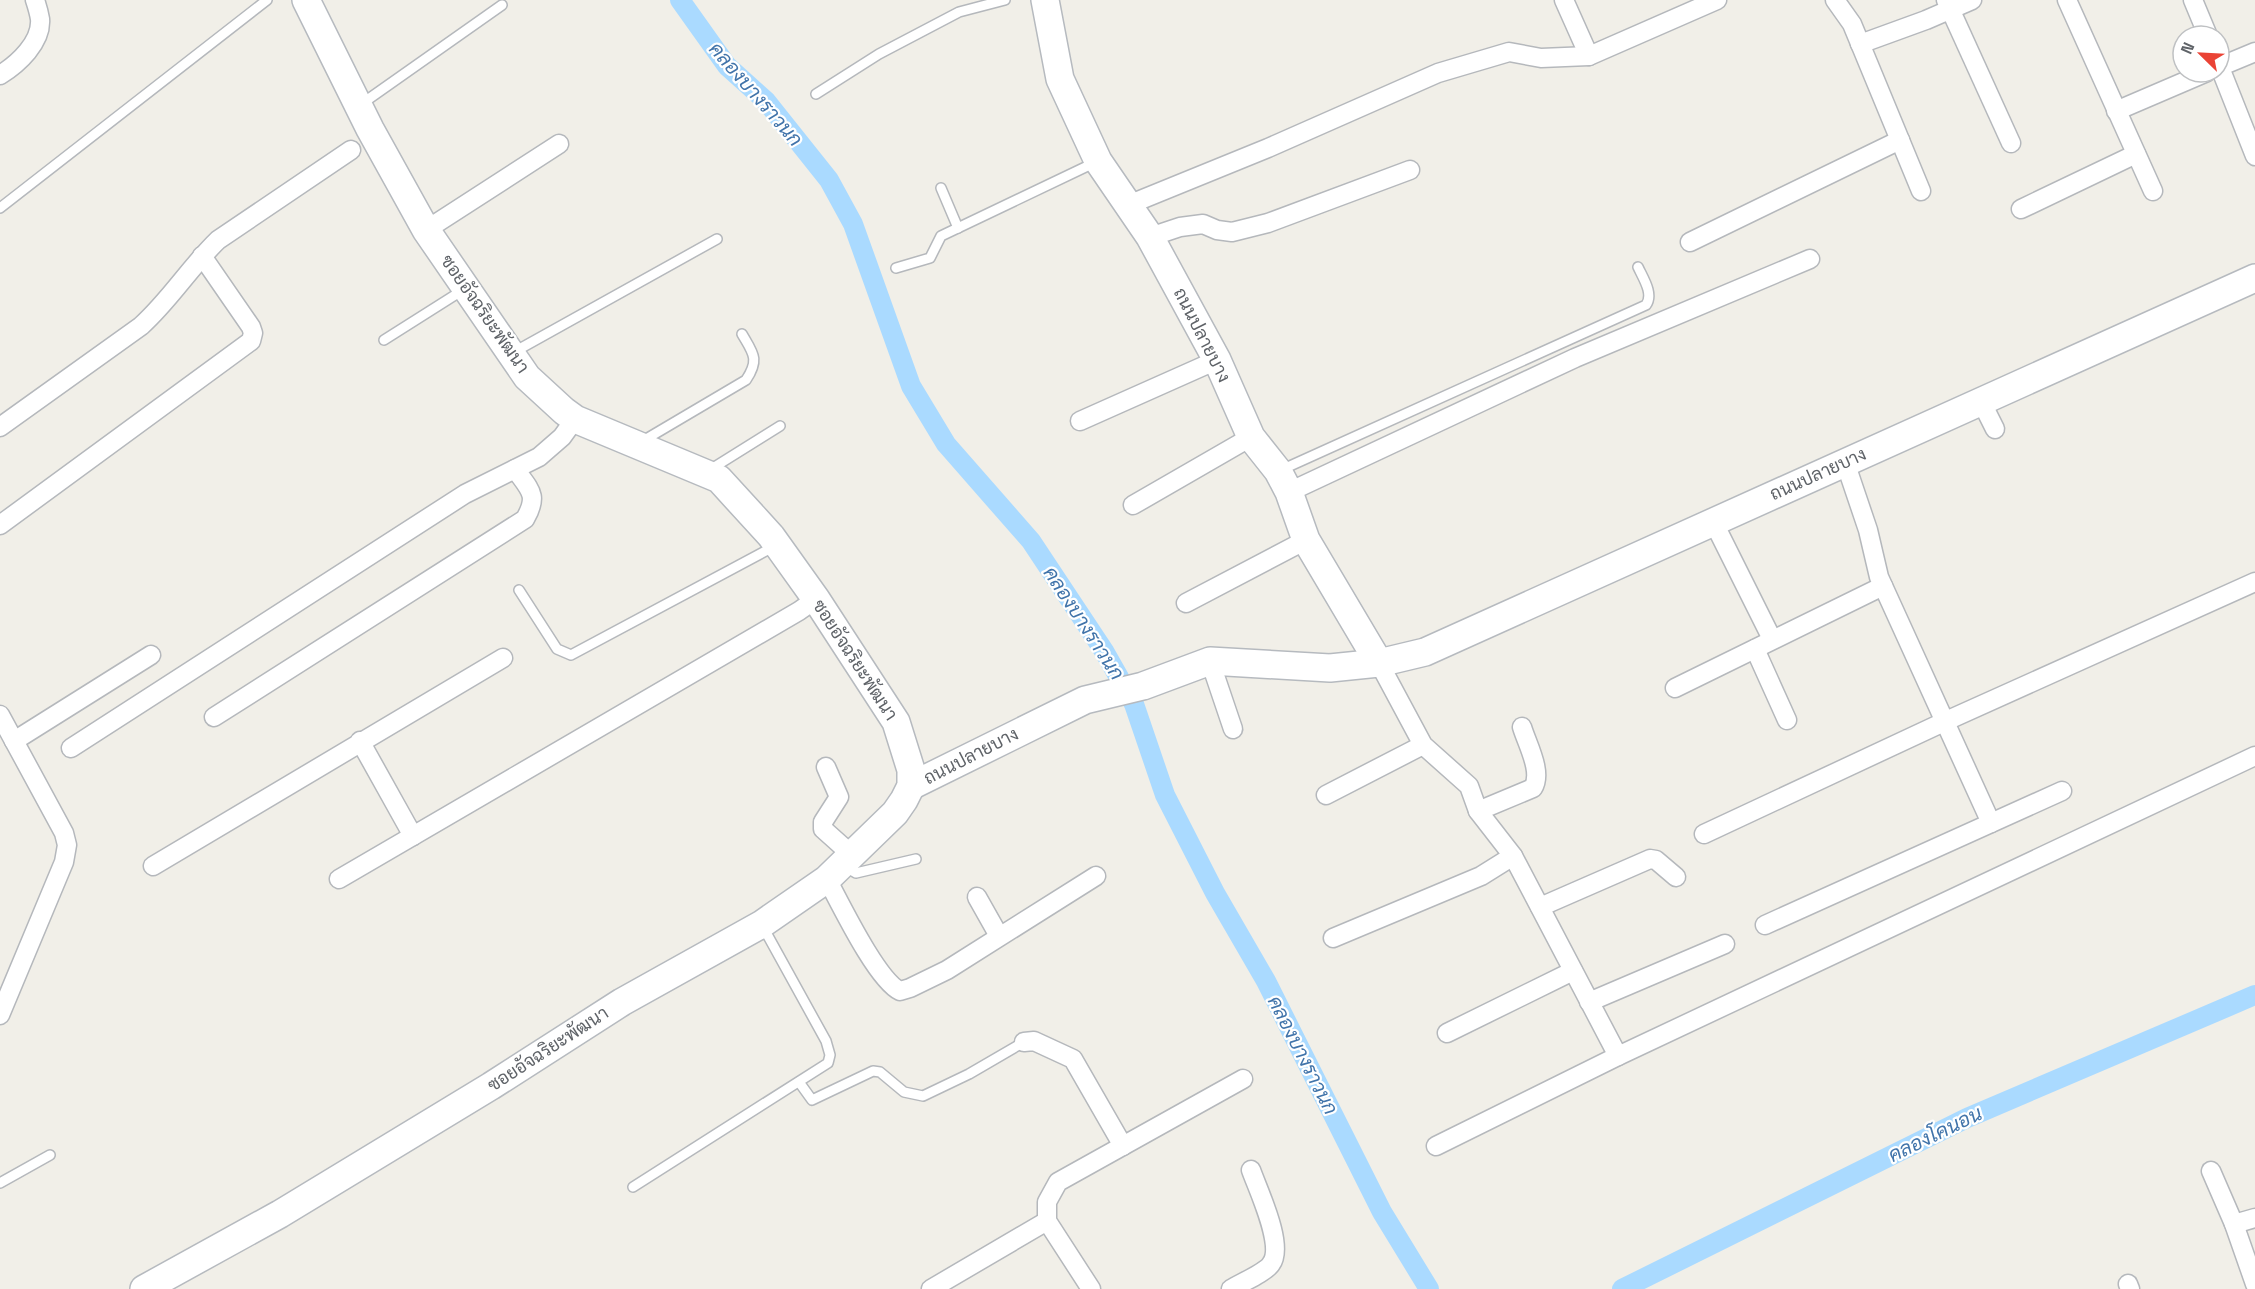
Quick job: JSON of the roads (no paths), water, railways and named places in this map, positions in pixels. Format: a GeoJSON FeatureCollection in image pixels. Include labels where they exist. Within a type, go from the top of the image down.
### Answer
{"type":"FeatureCollection","features":[{"type":"Feature","properties":{"kind":"street"},"geometry":{"type":"LineString","coordinates":[[0,75],[13,67],[33,43],[40,20],[35,0]]}},
{"type":"Feature","properties":{"kind":"street","name":"ซอยอัจฉริยะพัฒนา"},"geometry":{"type":"LineString","coordinates":[[144,1289],[280,1214],[491,1086],[622,1002],[762,924],[840,866],[895,813],[911,786],[911,770],[896,722],[816,599],[777,544],[720,479],[575,418],[564,411],[527,377],[426,230],[358,106],[306,0]]}},
{"type":"Feature","properties":{"kind":"street"},"geometry":{"type":"LineString","coordinates":[[1564,0],[1588,56]]}},
{"type":"Feature","properties":{"kind":"street"},"geometry":{"type":"LineString","coordinates":[[1835,0],[1852,24],[1921,191]]}},
{"type":"Feature","properties":{"kind":"street"},"geometry":{"type":"LineString","coordinates":[[1860,44],[1948,5],[1972,0]]}},
{"type":"Feature","properties":{"kind":"street"},"geometry":{"type":"LineString","coordinates":[[2067,0],[2152,191]]}},
{"type":"Feature","properties":{"kind":"street"},"geometry":{"type":"LineString","coordinates":[[2193,0],[2203,24]]}},
{"type":"Feature","properties":{"kind":"street","name":"ถนนปลายบาง"},"geometry":{"type":"LineString","coordinates":[[1047,1],[1060,79],[1098,160],[1150,237],[1217,360],[1251,437],[1283,482],[1306,540],[1379,663]]}},
{"type":"Feature","properties":{"kind":"street"},"geometry":{"type":"LineString","coordinates":[[1128,205],[1268,148],[1438,73],[1509,52],[1541,58],[1588,56],[1709,2]]}},
{"type":"Feature","properties":{"kind":"street"},"geometry":{"type":"LineString","coordinates":[[1948,5],[2011,143]]}},
{"type":"Feature","properties":{"kind":"street"},"geometry":{"type":"LineString","coordinates":[[2231,61],[2255,52]]}},
{"type":"Feature","properties":{"kind":"street"},"geometry":{"type":"LineString","coordinates":[[2116,111],[2179,84]]}},
{"type":"Feature","properties":{"kind":"street"},"geometry":{"type":"LineString","coordinates":[[2226,84],[2255,156]]}},
{"type":"Feature","properties":{"kind":"street"},"geometry":{"type":"LineString","coordinates":[[1690,242],[1899,140]]}},
{"type":"Feature","properties":{"kind":"street"},"geometry":{"type":"LineString","coordinates":[[426,230],[559,144]]}},
{"type":"Feature","properties":{"kind":"street"},"geometry":{"type":"LineString","coordinates":[[0,427],[141,326],[159,310],[202,256],[218,240],[351,150]]}},
{"type":"Feature","properties":{"kind":"street"},"geometry":{"type":"LineString","coordinates":[[2021,209],[2136,154]]}},
{"type":"Feature","properties":{"kind":"street"},"geometry":{"type":"LineString","coordinates":[[1150,237],[1180,227],[1203,224],[1217,230],[1232,232],[1268,223],[1410,170]]}},
{"type":"Feature","properties":{"kind":"street"},"geometry":{"type":"LineString","coordinates":[[0,525],[251,341],[251,327],[202,256]]}},
{"type":"Feature","properties":{"kind":"street"},"geometry":{"type":"LineString","coordinates":[[1283,482],[1810,259]]}},
{"type":"Feature","properties":{"kind":"street","name":"ถนนปลายบาง"},"geometry":{"type":"LineString","coordinates":[[911,786],[1085,700],[1143,686],[1210,661],[1330,668],[1379,663],[1425,652],[2255,278]]}},
{"type":"Feature","properties":{"kind":"street"},"geometry":{"type":"LineString","coordinates":[[1080,421],[1217,360]]}},
{"type":"Feature","properties":{"kind":"street"},"geometry":{"type":"LineString","coordinates":[[1981,401],[1995,429]]}},
{"type":"Feature","properties":{"kind":"street"},"geometry":{"type":"LineString","coordinates":[[70,748],[465,494],[539,457],[562,437],[575,418]]}},
{"type":"Feature","properties":{"kind":"street"},"geometry":{"type":"LineString","coordinates":[[1133,506],[1251,437]]}},
{"type":"Feature","properties":{"kind":"street"},"geometry":{"type":"LineString","coordinates":[[1845,462],[1868,530],[1883,586],[1992,823]]}},
{"type":"Feature","properties":{"kind":"street"},"geometry":{"type":"LineString","coordinates":[[214,717],[525,519],[534,498],[516,469]]}},
{"type":"Feature","properties":{"kind":"street"},"geometry":{"type":"LineString","coordinates":[[1713,521],[1772,639]]}},
{"type":"Feature","properties":{"kind":"street"},"geometry":{"type":"LineString","coordinates":[[1186,603],[1306,540]]}},
{"type":"Feature","properties":{"kind":"street"},"geometry":{"type":"LineString","coordinates":[[1704,834],[1946,721],[2255,582]]}},
{"type":"Feature","properties":{"kind":"street"},"geometry":{"type":"LineString","coordinates":[[1675,688],[1883,586]]}},
{"type":"Feature","properties":{"kind":"street"},"geometry":{"type":"LineString","coordinates":[[339,879],[816,599]]}},
{"type":"Feature","properties":{"kind":"street"},"geometry":{"type":"LineString","coordinates":[[1755,649],[1787,720]]}},
{"type":"Feature","properties":{"kind":"street"},"geometry":{"type":"LineString","coordinates":[[14,741],[151,655]]}},
{"type":"Feature","properties":{"kind":"street"},"geometry":{"type":"LineString","coordinates":[[153,866],[503,658]]}},
{"type":"Feature","properties":{"kind":"street"},"geometry":{"type":"LineString","coordinates":[[1210,661],[1233,729]]}},
{"type":"Feature","properties":{"kind":"street"},"geometry":{"type":"LineString","coordinates":[[1379,663],[1423,745],[1468,786],[1478,811],[1513,856],[1618,1056]]}},
{"type":"Feature","properties":{"kind":"street"},"geometry":{"type":"LineString","coordinates":[[0,715],[64,833],[67,845],[64,862],[0,1015]]}},
{"type":"Feature","properties":{"kind":"street"},"geometry":{"type":"LineString","coordinates":[[1478,811],[1533,788],[1536,783],[1536,772],[1522,727]]}},
{"type":"Feature","properties":{"kind":"street"},"geometry":{"type":"LineString","coordinates":[[360,741],[413,836]]}},
{"type":"Feature","properties":{"kind":"street"},"geometry":{"type":"LineString","coordinates":[[1326,795],[1423,745]]}},
{"type":"Feature","properties":{"kind":"street"},"geometry":{"type":"LineString","coordinates":[[1436,1146],[1618,1056],[2255,756]]}},
{"type":"Feature","properties":{"kind":"street"},"geometry":{"type":"LineString","coordinates":[[826,766],[839,797],[823,822],[823,829],[840,866],[879,971],[891,987],[900,991],[947,970],[1096,876]]}},
{"type":"Feature","properties":{"kind":"street"},"geometry":{"type":"LineString","coordinates":[[1765,925],[2062,791]]}},
{"type":"Feature","properties":{"kind":"street"},"geometry":{"type":"LineString","coordinates":[[1333,938],[1481,876],[1513,856]]}},
{"type":"Feature","properties":{"kind":"street"},"geometry":{"type":"LineString","coordinates":[[1540,907],[1650,859],[1656,860],[1676,877]]}},
{"type":"Feature","properties":{"kind":"street"},"geometry":{"type":"LineString","coordinates":[[977,897],[999,936]]}},
{"type":"Feature","properties":{"kind":"street"},"geometry":{"type":"LineString","coordinates":[[1589,1002],[1725,944]]}},
{"type":"Feature","properties":{"kind":"street"},"geometry":{"type":"LineString","coordinates":[[1447,1033],[1573,971]]}},
{"type":"Feature","properties":{"kind":"street"},"geometry":{"type":"LineString","coordinates":[[1024,1042],[1034,1041],[1073,1059],[1123,1146]]}},
{"type":"Feature","properties":{"kind":"street"},"geometry":{"type":"LineString","coordinates":[[1091,1289],[1047,1221],[1047,1202],[1058,1182],[1243,1079]]}},
{"type":"Feature","properties":{"kind":"street"},"geometry":{"type":"LineString","coordinates":[[1231,1289],[1271,1266],[1275,1256],[1275,1239],[1251,1170]]}},
{"type":"Feature","properties":{"kind":"street"},"geometry":{"type":"LineString","coordinates":[[2211,1171],[2234,1224],[2255,1284]]}},
{"type":"Feature","properties":{"kind":"street"},"geometry":{"type":"LineString","coordinates":[[2234,1224],[2255,1218]]}},
{"type":"Feature","properties":{"kind":"street"},"geometry":{"type":"LineString","coordinates":[[931,1289],[1047,1221]]}},
{"type":"Feature","properties":{"kind":"lane"},"geometry":{"type":"LineString","coordinates":[[0,208],[267,0]]}},
{"type":"Feature","properties":{"kind":"lane"},"geometry":{"type":"LineString","coordinates":[[816,94],[879,54],[959,12],[1005,0]]}},
{"type":"Feature","properties":{"kind":"lane"},"geometry":{"type":"LineString","coordinates":[[358,106],[502,5]]}},
{"type":"Feature","properties":{"kind":"lane"},"geometry":{"type":"LineString","coordinates":[[896,268],[930,258],[941,236],[1098,160]]}},
{"type":"Feature","properties":{"kind":"lane"},"geometry":{"type":"LineString","coordinates":[[941,188],[957,228]]}},
{"type":"Feature","properties":{"kind":"lane"},"geometry":{"type":"LineString","coordinates":[[512,353],[717,239]]}},
{"type":"Feature","properties":{"kind":"lane"},"geometry":{"type":"LineString","coordinates":[[1283,482],[1646,305],[1650,300],[1649,292],[1638,267]]}},
{"type":"Feature","properties":{"kind":"lane"},"geometry":{"type":"LineString","coordinates":[[384,339],[467,287]]}},
{"type":"Feature","properties":{"kind":"lane"},"geometry":{"type":"LineString","coordinates":[[639,444],[746,380],[755,363],[754,356],[742,334]]}},
{"type":"Feature","properties":{"kind":"lane"},"geometry":{"type":"LineString","coordinates":[[706,472],[780,426]]}},
{"type":"Feature","properties":{"kind":"lane"},"geometry":{"type":"LineString","coordinates":[[519,590],[557,650],[571,656],[777,544]]}},
{"type":"Feature","properties":{"kind":"lane"},"geometry":{"type":"LineString","coordinates":[[840,866],[856,873],[916,859]]}},
{"type":"Feature","properties":{"kind":"lane"},"geometry":{"type":"LineString","coordinates":[[633,1187],[828,1063],[830,1055],[826,1041],[762,924]]}},
{"type":"Feature","properties":{"kind":"lane"},"geometry":{"type":"LineString","coordinates":[[799,1082],[812,1100],[873,1071],[880,1072],[904,1092],[923,1096],[969,1074],[1024,1042]]}},
{"type":"Feature","properties":{"kind":"lane"},"geometry":{"type":"LineString","coordinates":[[0,1183],[50,1155]]}},
{"type":"Feature","properties":{"kind":"waterway","name":"คลองบางราวนก"},"geometry":{"type":"LineString","coordinates":[[680,0],[727,66],[766,101],[829,180],[853,224],[911,386],[946,444],[1031,541],[1104,651],[1134,704],[1165,795],[1215,893],[1266,981],[1382,1212],[1429,1289]]}},
{"type":"Feature","properties":{"kind":"waterway","name":"คลองโคนอน"},"geometry":{"type":"LineString","coordinates":[[1622,1289],[1967,1118],[2255,995]]}}]}
